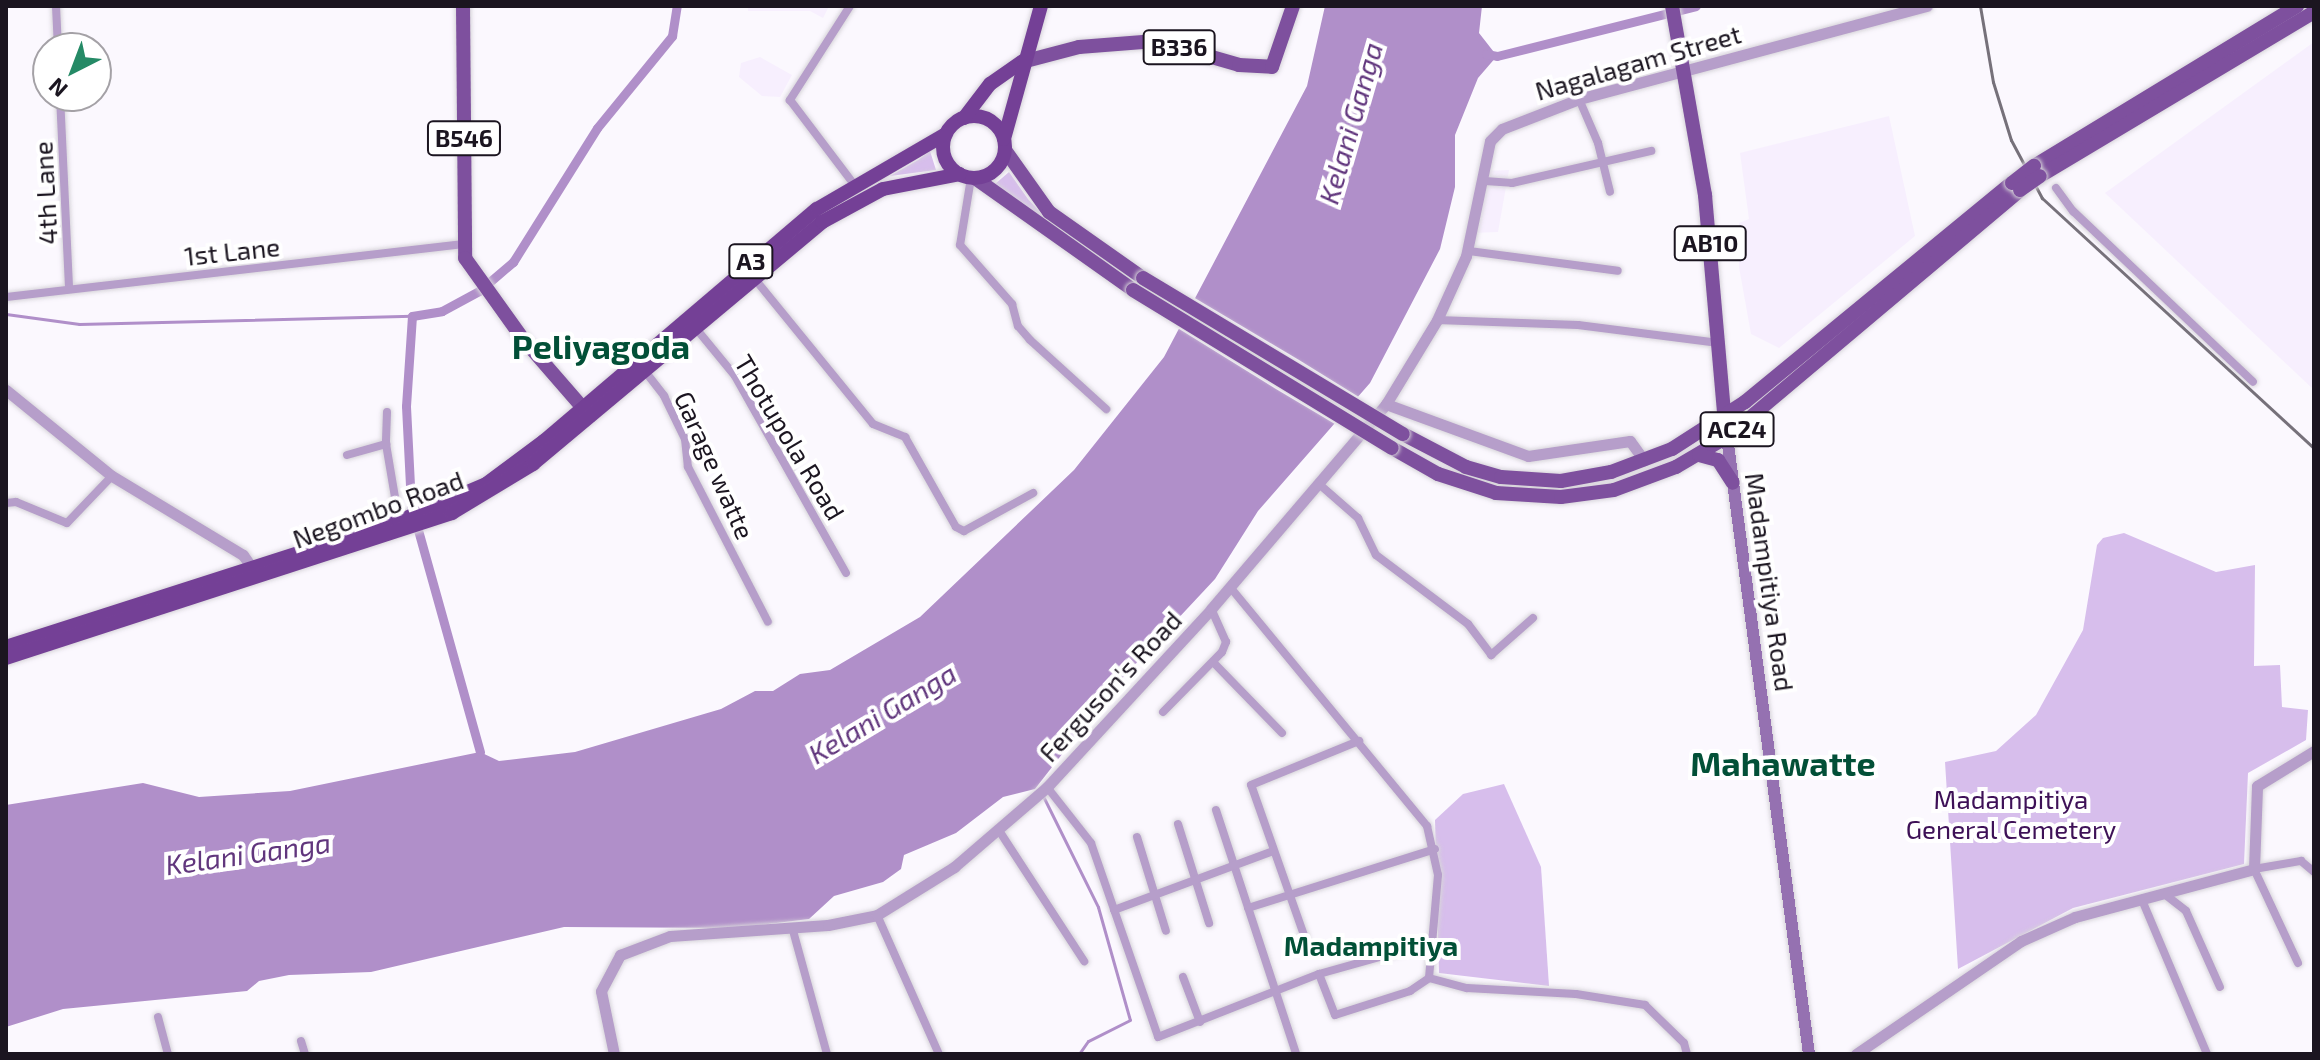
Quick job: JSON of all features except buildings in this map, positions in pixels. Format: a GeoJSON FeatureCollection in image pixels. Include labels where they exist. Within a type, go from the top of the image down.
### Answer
{"type":"FeatureCollection","features":[{"type":"Feature","properties":{"kind":"highway"},"geometry":{"type":"LineString","coordinates":[[1022,62],[990,84],[964,118],[946,134],[945,157],[969,177],[995,170],[1023,81],[1022,62],[1041,6]]}},
{"type":"Feature","properties":{"kind":"highway"},"geometry":{"type":"LineString","coordinates":[[964,118],[988,120],[1004,144]]}},
{"type":"Feature","properties":{"kind":"highway","name":"Negombo Road"},"geometry":{"type":"LineString","coordinates":[[6,647],[422,519],[501,487],[752,259],[817,209],[946,134]]}},
{"type":"Feature","properties":{"kind":"highway","name":"Negombo Road"},"geometry":{"type":"LineString","coordinates":[[586,412],[644,369],[752,275],[860,198],[903,183],[969,177]]}},
{"type":"Feature","properties":{"kind":"highway","name":"Negombo Road"},"geometry":{"type":"LineString","coordinates":[[6,658],[254,571]]}},
{"type":"Feature","properties":{"kind":"main road","name":"B546"},"geometry":{"type":"LineString","coordinates":[[463,6],[462,244],[471,269],[496,305],[586,412]]}},
{"type":"Feature","properties":{"kind":"main road","name":"B336"},"geometry":{"type":"LineString","coordinates":[[1022,62],[1079,47],[1156,41],[1239,65],[1272,67],[1293,6]]}},
{"type":"Feature","properties":{"kind":"main road","name":"AC24"},"geometry":{"type":"LineString","coordinates":[[1004,144],[1049,212],[1143,278],[1443,458],[1501,477],[1561,481],[1644,460],[1725,417],[2016,186],[2238,48],[2297,6]]}},
{"type":"Feature","properties":{"kind":"main road","name":"Madampitiya Road"},"geometry":{"type":"LineString","coordinates":[[1673,11],[1686,70],[1705,195],[1727,437],[1809,1054]]}},
{"type":"Feature","properties":{"kind":"main road","name":"AC24"},"geometry":{"type":"LineString","coordinates":[[2238,48],[2314,12]]}},
{"type":"Feature","properties":{"kind":"main road","name":"AC24"},"geometry":{"type":"LineString","coordinates":[[969,177],[1133,290],[1438,474],[1496,493],[1561,497],[1614,490],[1699,455],[1727,437],[2016,186]]}},
{"type":"Feature","properties":{"kind":"main road"},"geometry":{"type":"LineString","coordinates":[[1723,392],[1730,401],[1745,402]]}},
{"type":"Feature","properties":{"kind":"main road"},"geometry":{"type":"LineString","coordinates":[[1699,455],[1718,460],[1733,483]]}},
{"type":"Feature","properties":{"kind":"street"},"geometry":{"type":"LineString","coordinates":[[56,6],[57,32]]}},
{"type":"Feature","properties":{"kind":"street"},"geometry":{"type":"LineString","coordinates":[[850,6],[790,100],[856,187]]}},
{"type":"Feature","properties":{"kind":"street","name":"Nagalagam Street"},"geometry":{"type":"LineString","coordinates":[[1502,129],[1579,99],[1927,6]]}},
{"type":"Feature","properties":{"kind":"street"},"geometry":{"type":"LineString","coordinates":[[1579,99],[1603,160],[1610,192]]}},
{"type":"Feature","properties":{"kind":"street","name":"4th Lane"},"geometry":{"type":"LineString","coordinates":[[61,112],[69,287]]}},
{"type":"Feature","properties":{"kind":"street","name":"Ferguson's Road"},"geometry":{"type":"LineString","coordinates":[[614,1054],[601,991],[620,955],[670,936],[849,923],[877,915],[954,867],[1047,787],[1211,609],[1386,404],[1437,320],[1469,251],[1485,181],[1490,141],[1502,129]]}},
{"type":"Feature","properties":{"kind":"street"},"geometry":{"type":"LineString","coordinates":[[1485,181],[1512,183],[1651,151]]}},
{"type":"Feature","properties":{"kind":"street"},"geometry":{"type":"LineString","coordinates":[[969,177],[960,245],[1012,304],[1018,326],[1030,340],[1106,409]]}},
{"type":"Feature","properties":{"kind":"street"},"geometry":{"type":"LineString","coordinates":[[2056,188],[2073,211],[2253,382]]}},
{"type":"Feature","properties":{"kind":"street","name":"1st Lane"},"geometry":{"type":"LineString","coordinates":[[6,297],[69,287],[462,244]]}},
{"type":"Feature","properties":{"kind":"street"},"geometry":{"type":"LineString","coordinates":[[1469,251],[1618,271]]}},
{"type":"Feature","properties":{"kind":"street"},"geometry":{"type":"LineString","coordinates":[[752,275],[873,424],[905,437],[956,527],[964,531],[1033,493]]}},
{"type":"Feature","properties":{"kind":"street"},"geometry":{"type":"LineString","coordinates":[[1437,320],[1578,325],[1719,343]]}},
{"type":"Feature","properties":{"kind":"street","name":"Thotupola Road"},"geometry":{"type":"LineString","coordinates":[[694,326],[735,376],[846,573]]}},
{"type":"Feature","properties":{"kind":"street","name":"Garage watte"},"geometry":{"type":"LineString","coordinates":[[644,369],[664,396],[685,439],[688,467],[768,622]]}},
{"type":"Feature","properties":{"kind":"street"},"geometry":{"type":"LineString","coordinates":[[6,390],[112,476],[243,555],[254,571]]}},
{"type":"Feature","properties":{"kind":"street"},"geometry":{"type":"LineString","coordinates":[[1386,404],[1528,456],[1630,441],[1644,460]]}},
{"type":"Feature","properties":{"kind":"street"},"geometry":{"type":"LineString","coordinates":[[387,412],[386,444],[403,524]]}},
{"type":"Feature","properties":{"kind":"street"},"geometry":{"type":"LineString","coordinates":[[347,455],[386,444]]}},
{"type":"Feature","properties":{"kind":"street"},"geometry":{"type":"LineString","coordinates":[[6,503],[16,502],[67,523],[112,476]]}},
{"type":"Feature","properties":{"kind":"street"},"geometry":{"type":"LineString","coordinates":[[1319,484],[1358,518],[1376,555],[1468,624],[1491,655],[1533,618]]}},
{"type":"Feature","properties":{"kind":"street"},"geometry":{"type":"LineString","coordinates":[[1230,587],[1427,826],[1435,849],[1438,875],[1429,978]]}},
{"type":"Feature","properties":{"kind":"street"},"geometry":{"type":"LineString","coordinates":[[1163,712],[1213,662],[1226,642],[1211,609]]}},
{"type":"Feature","properties":{"kind":"street"},"geometry":{"type":"LineString","coordinates":[[1213,662],[1282,733]]}},
{"type":"Feature","properties":{"kind":"street"},"geometry":{"type":"LineString","coordinates":[[1305,938],[1271,852],[1251,785],[1359,741]]}},
{"type":"Feature","properties":{"kind":"street"},"geometry":{"type":"LineString","coordinates":[[2298,963],[2254,869],[2257,786],[2314,751]]}},
{"type":"Feature","properties":{"kind":"street"},"geometry":{"type":"LineString","coordinates":[[1047,787],[1086,832],[1158,1037],[1319,974],[1433,942]]}},
{"type":"Feature","properties":{"kind":"street"},"geometry":{"type":"LineString","coordinates":[[1216,810],[1296,1054]]}},
{"type":"Feature","properties":{"kind":"street"},"geometry":{"type":"LineString","coordinates":[[1178,824],[1209,923]]}},
{"type":"Feature","properties":{"kind":"street"},"geometry":{"type":"LineString","coordinates":[[998,829],[1084,961]]}},
{"type":"Feature","properties":{"kind":"street"},"geometry":{"type":"LineString","coordinates":[[1137,837],[1166,931]]}},
{"type":"Feature","properties":{"kind":"street"},"geometry":{"type":"LineString","coordinates":[[1248,908],[1288,899],[1435,849]]}},
{"type":"Feature","properties":{"kind":"street"},"geometry":{"type":"LineString","coordinates":[[1114,910],[1271,852]]}},
{"type":"Feature","properties":{"kind":"street"},"geometry":{"type":"LineString","coordinates":[[1856,1054],[2021,941],[2075,917],[2167,896],[2254,869],[2301,861],[2314,872]]}},
{"type":"Feature","properties":{"kind":"street"},"geometry":{"type":"LineString","coordinates":[[2167,896],[2186,911],[2220,987]]}},
{"type":"Feature","properties":{"kind":"street"},"geometry":{"type":"LineString","coordinates":[[2142,900],[2207,1054]]}},
{"type":"Feature","properties":{"kind":"street"},"geometry":{"type":"LineString","coordinates":[[877,915],[939,1054]]}},
{"type":"Feature","properties":{"kind":"street"},"geometry":{"type":"LineString","coordinates":[[792,927],[827,1054]]}},
{"type":"Feature","properties":{"kind":"street"},"geometry":{"type":"LineString","coordinates":[[1319,974],[1335,1015],[1410,991],[1429,978],[1467,988],[1645,1005],[1684,1043],[1687,1054]]}},
{"type":"Feature","properties":{"kind":"street"},"geometry":{"type":"LineString","coordinates":[[1183,977],[1200,1022]]}},
{"type":"Feature","properties":{"kind":"street"},"geometry":{"type":"LineString","coordinates":[[158,1017],[168,1054]]}},
{"type":"Feature","properties":{"kind":"street"},"geometry":{"type":"LineString","coordinates":[[301,1041],[305,1054]]}},
{"type":"Feature","properties":{"kind":"shaded area"},"geometry":{"type":"Polygon","coordinates":[[[748,6],[829,6],[823,18],[810,11],[748,11],[748,6]]]}},
{"type":"Feature","properties":{"kind":"shaded area"},"geometry":{"type":"Polygon","coordinates":[[[2314,42],[2314,390],[2105,193],[2314,42]]]}},
{"type":"Feature","properties":{"kind":"shaded area"},"geometry":{"type":"Polygon","coordinates":[[[760,57],[792,75],[780,97],[762,96],[739,77],[741,63],[760,57]]]}},
{"type":"Feature","properties":{"kind":"shaded area"},"geometry":{"type":"Polygon","coordinates":[[[1889,116],[1915,236],[1779,348],[1751,334],[1739,267],[1739,223],[1749,219],[1740,153],[1889,116]]]}},
{"type":"Feature","properties":{"kind":"shaded area"},"geometry":{"type":"Polygon","coordinates":[[[1509,170],[1498,232],[1470,233],[1486,171],[1509,170]]]}},
{"type":"Feature","properties":{"kind":"green space"},"geometry":{"type":"Polygon","coordinates":[[[930,151],[936,170],[890,176],[918,160],[930,151]]]}},
{"type":"Feature","properties":{"kind":"green space"},"geometry":{"type":"Polygon","coordinates":[[[1009,172],[1028,199],[1051,224],[995,184],[1009,172]]]}},
{"type":"Feature","properties":{"kind":"green space","name":"Madampitiya General Cemetery"},"geometry":{"type":"Polygon","coordinates":[[[2124,533],[2216,572],[2255,565],[2254,666],[2280,665],[2282,707],[2308,710],[2306,740],[2248,773],[2244,864],[2073,908],[1958,969],[1945,762],[1996,751],[2036,715],[2083,630],[2097,545],[2103,538],[2124,533]]]}},
{"type":"Feature","properties":{"kind":"green space"},"geometry":{"type":"Polygon","coordinates":[[[1504,784],[1541,867],[1549,986],[1439,973],[1435,820],[1463,794],[1504,784]]]}},
{"type":"Feature","properties":{"kind":"water","name":"Kelani Ganga"},"geometry":{"type":"Polygon","coordinates":[[[1325,6],[1482,6],[1479,33],[1497,56],[1478,78],[1455,135],[1455,187],[1440,249],[1370,383],[1258,511],[1215,579],[1115,686],[1035,789],[1003,797],[956,833],[904,855],[901,869],[883,882],[834,896],[809,919],[736,928],[564,927],[371,972],[289,975],[259,981],[247,991],[63,1009],[6,1027],[6,805],[143,783],[199,797],[290,791],[480,752],[499,761],[575,752],[721,709],[755,691],[773,691],[800,674],[830,670],[920,617],[1074,470],[1164,357],[1307,86],[1325,6]]]}},
{"type":"Feature","properties":{"kind":"pier"},"geometry":{"type":"Polygon","coordinates":[[[1193,297],[1362,399],[1340,427],[1276,389],[1176,327],[1193,297]]]}},
{"type":"Feature","properties":{"kind":"waterway"},"geometry":{"type":"LineString","coordinates":[[480,752],[411,505],[406,406],[412,316],[442,311],[479,291],[513,262],[597,128],[672,36],[677,6]]}},
{"type":"Feature","properties":{"kind":"waterway"},"geometry":{"type":"LineString","coordinates":[[1486,54],[1497,56],[1696,6]]}},
{"type":"Feature","properties":{"kind":"waterway"},"geometry":{"type":"LineString","coordinates":[[6,314],[79,324],[412,316]]}},
{"type":"Feature","properties":{"kind":"waterway"},"geometry":{"type":"LineString","coordinates":[[1043,796],[1098,907],[1130,1020],[1088,1041],[1079,1054]]}},
{"type":"Feature","properties":{"kind":"railway"},"geometry":{"type":"LineString","coordinates":[[1980,6],[1993,82],[2011,140],[2042,198],[2314,448]]}},
{"type":"Feature","properties":{"kind":"district","name":"Peliyagoda"},"geometry":{"type":"Point","coordinates":[601,346]}},
{"type":"Feature","properties":{"kind":"district","name":"Mahawatte"},"geometry":{"type":"Point","coordinates":[1783,763]}},
{"type":"Feature","properties":{"kind":"district","name":"Madampitiya"},"geometry":{"type":"Point","coordinates":[1371,945]}}]}
